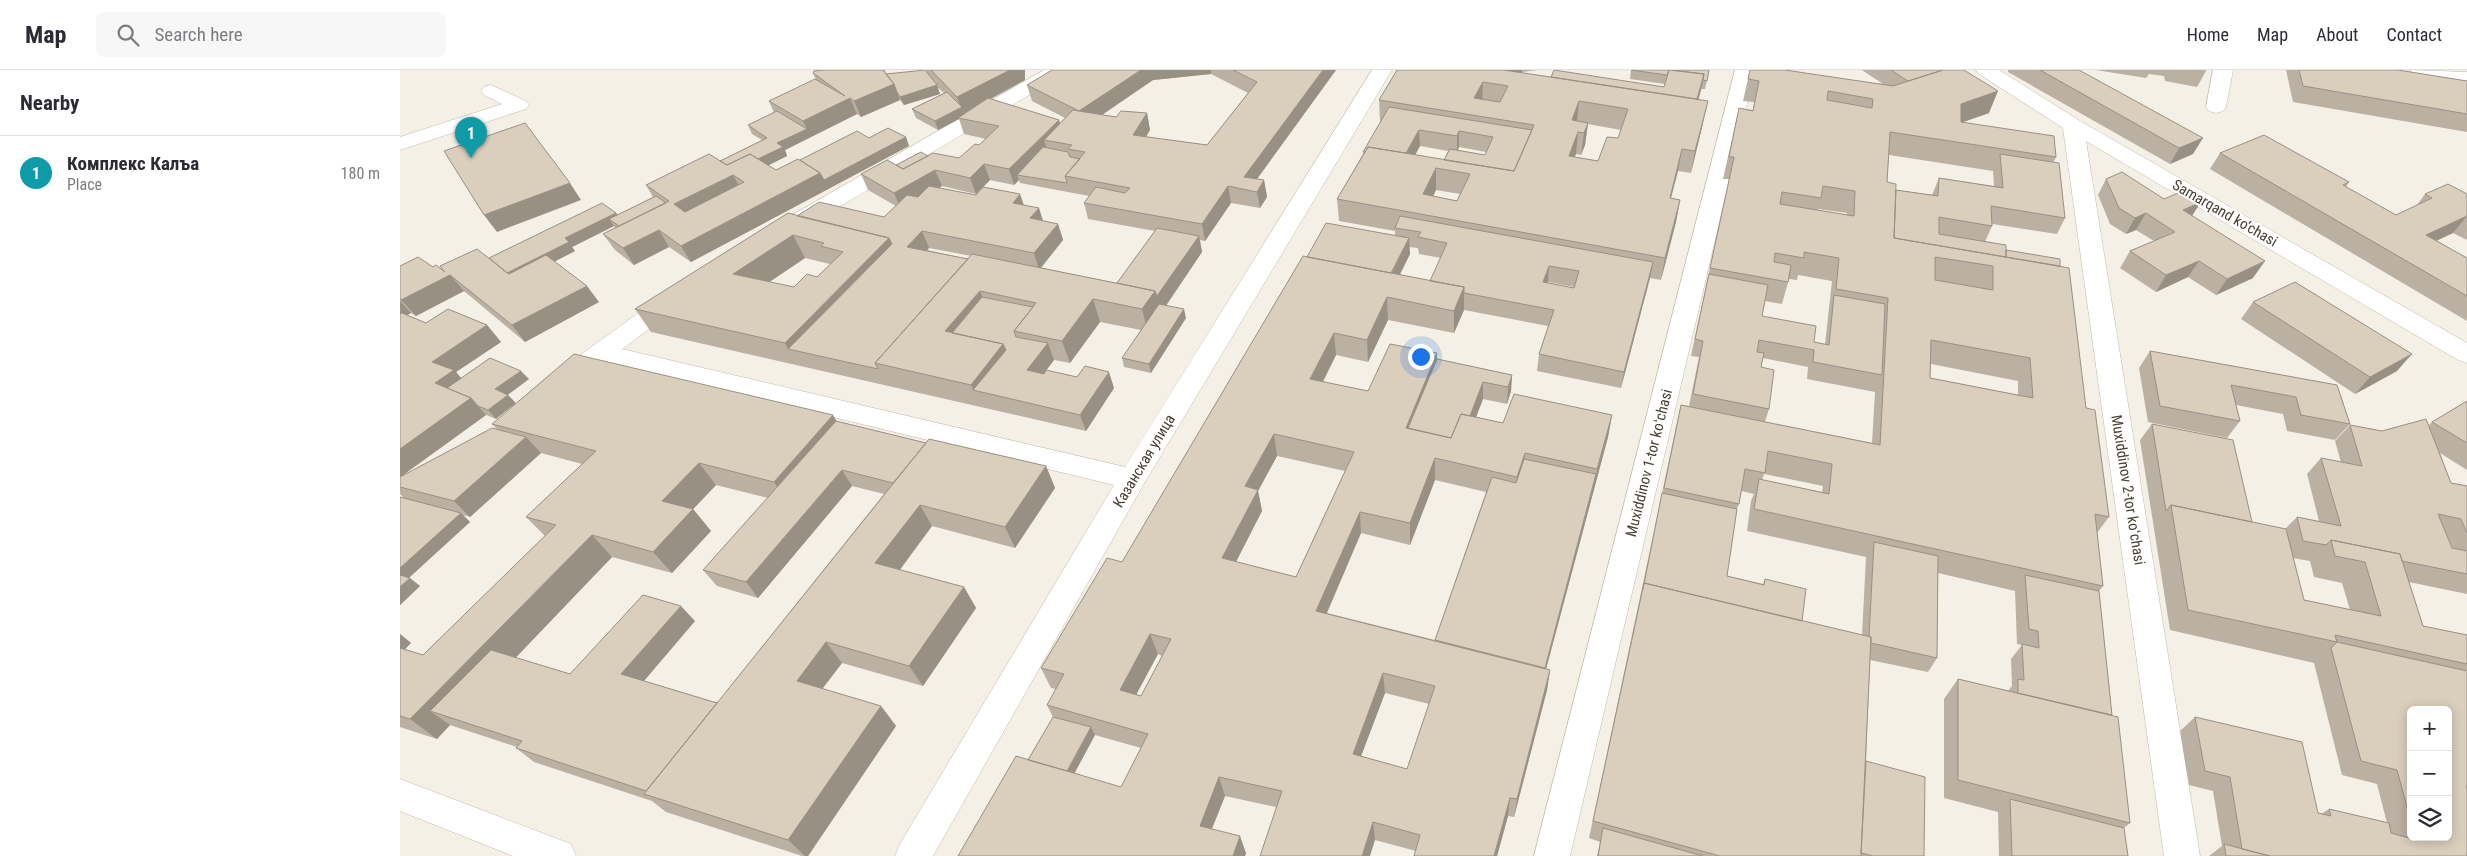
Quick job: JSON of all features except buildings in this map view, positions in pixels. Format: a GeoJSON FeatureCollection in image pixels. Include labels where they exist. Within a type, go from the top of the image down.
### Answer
{"type":"FeatureCollection","features":[{"type":"Feature","properties":{"kind":"street"},"geometry":{"type":"LineString","coordinates":[[777,234],[1058,70]]}},
{"type":"Feature","properties":{"kind":"street","name":"Казанская улица"},"geometry":{"type":"LineString","coordinates":[[913,856],[1132,479],[1382,70]]}},
{"type":"Feature","properties":{"kind":"street","name":"Muxiddinov 1-tor koʻchasi"},"geometry":{"type":"LineString","coordinates":[[1552,856],[1745,70]]}},
{"type":"Feature","properties":{"kind":"street","name":"Samarqand ko‘chasi"},"geometry":{"type":"LineString","coordinates":[[1986,70],[2073,125],[2467,354]]}},
{"type":"Feature","properties":{"kind":"street"},"geometry":{"type":"LineString","coordinates":[[2216,107],[2223,70]]}},
{"type":"Feature","properties":{"kind":"street"},"geometry":{"type":"LineString","coordinates":[[2420,70],[2467,78]]}},
{"type":"Feature","properties":{"kind":"street"},"geometry":{"type":"LineString","coordinates":[[400,144],[519,105],[491,91]]}},
{"type":"Feature","properties":{"kind":"street","name":"Muxiddinov 2-tor koʻchasi"},"geometry":{"type":"LineString","coordinates":[[2073,125],[2182,856]]}},
{"type":"Feature","properties":{"kind":"street"},"geometry":{"type":"LineString","coordinates":[[544,393],[694,286]]}},
{"type":"Feature","properties":{"kind":"street"},"geometry":{"type":"LineString","coordinates":[[601,353],[1132,479]]}},
{"type":"Feature","properties":{"kind":"street"},"geometry":{"type":"LineString","coordinates":[[400,795],[558,856]]}},
{"type":"Feature","properties":{"kind":"place","name":"Комплекс Калъа"},"geometry":{"type":"Point","coordinates":[471,158]}}]}
